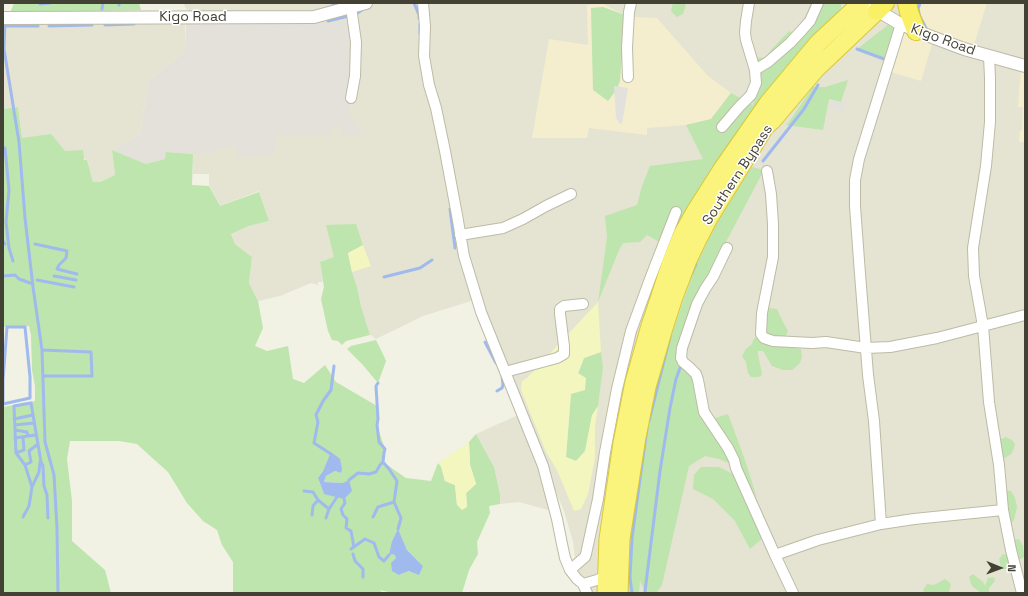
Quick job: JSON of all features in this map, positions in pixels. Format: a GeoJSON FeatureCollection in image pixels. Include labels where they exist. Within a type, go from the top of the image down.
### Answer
{"type":"FeatureCollection","features":[{"type":"Feature","properties":{"kind":"highway"},"geometry":{"type":"LineString","coordinates":[[842,21],[844,3]]}},
{"type":"Feature","properties":{"kind":"highway"},"geometry":{"type":"LineString","coordinates":[[907,3],[909,12],[908,28]]}},
{"type":"Feature","properties":{"kind":"highway","name":"Southern Bypass"},"geometry":{"type":"LineString","coordinates":[[678,265],[682,235],[696,210],[749,130],[783,84],[818,43],[842,21],[872,5]]}},
{"type":"Feature","properties":{"kind":"highway","name":"Southern Bypass"},"geometry":{"type":"LineString","coordinates":[[678,265],[697,241],[709,218],[765,127],[773,120],[872,5]]}},
{"type":"Feature","properties":{"kind":"highway"},"geometry":{"type":"LineString","coordinates":[[606,593],[608,539],[622,443],[634,382],[649,329],[678,265]]}},
{"type":"Feature","properties":{"kind":"highway"},"geometry":{"type":"LineString","coordinates":[[619,593],[620,539],[637,437],[647,387],[670,309],[678,265]]}},
{"type":"Feature","properties":{"kind":"street","name":"Kigo Road"},"geometry":{"type":"LineString","coordinates":[[3,18],[314,17],[366,3]]}},
{"type":"Feature","properties":{"kind":"street"},"geometry":{"type":"LineString","coordinates":[[423,3],[425,26],[424,56],[429,85],[436,108],[445,151],[464,256],[481,312],[543,466],[557,519],[565,558],[570,570],[585,588],[597,580],[607,576]]}},
{"type":"Feature","properties":{"kind":"street"},"geometry":{"type":"LineString","coordinates":[[628,77],[627,48],[631,3]]}},
{"type":"Feature","properties":{"kind":"street"},"geometry":{"type":"LineString","coordinates":[[722,127],[739,106],[751,95],[756,82],[745,33],[749,3]]}},
{"type":"Feature","properties":{"kind":"street"},"geometry":{"type":"LineString","coordinates":[[754,70],[768,62],[790,43],[810,20],[818,3]]}},
{"type":"Feature","properties":{"kind":"street","name":"Kigo Road"},"geometry":{"type":"LineString","coordinates":[[872,5],[908,28],[964,50],[1025,66]]}},
{"type":"Feature","properties":{"kind":"street"},"geometry":{"type":"LineString","coordinates":[[351,7],[356,42],[356,76],[351,98]]}},
{"type":"Feature","properties":{"kind":"street"},"geometry":{"type":"LineString","coordinates":[[881,524],[874,421],[868,376],[855,206],[855,180],[859,158],[908,28]]}},
{"type":"Feature","properties":{"kind":"street"},"geometry":{"type":"LineString","coordinates":[[989,57],[990,122],[986,166],[973,248],[974,276],[983,326],[989,402],[999,465],[1003,510],[1022,593]]}},
{"type":"Feature","properties":{"kind":"street"},"geometry":{"type":"LineString","coordinates":[[767,171],[771,194],[773,257],[762,313],[761,334],[764,338],[770,340],[812,343],[826,342],[866,348],[890,347],[938,338],[1025,315]]}},
{"type":"Feature","properties":{"kind":"street"},"geometry":{"type":"LineString","coordinates":[[460,235],[503,228],[571,194]]}},
{"type":"Feature","properties":{"kind":"street"},"geometry":{"type":"LineString","coordinates":[[570,570],[585,557],[586,554],[598,499],[617,389],[631,331],[676,212]]}},
{"type":"Feature","properties":{"kind":"street"},"geometry":{"type":"LineString","coordinates":[[727,248],[713,277],[697,304],[682,348],[681,358],[683,362],[696,374],[704,412],[728,448],[734,460],[736,468],[793,593]]}},
{"type":"Feature","properties":{"kind":"street"},"geometry":{"type":"LineString","coordinates":[[505,372],[557,358],[564,354],[560,309],[564,306],[583,304]]}},
{"type":"Feature","properties":{"kind":"street"},"geometry":{"type":"LineString","coordinates":[[776,555],[818,540],[881,524],[914,519],[1003,510]]}},
{"type":"Feature","properties":{"kind":"shaded area"},"geometry":{"type":"Polygon","coordinates":[[[14,3],[139,3],[141,10],[10,13],[14,3]]]}},
{"type":"Feature","properties":{"kind":"shaded area"},"geometry":{"type":"Polygon","coordinates":[[[184,3],[1025,3],[1025,593],[584,593],[576,569],[573,541],[564,511],[474,300],[423,316],[376,339],[370,335],[348,253],[320,262],[323,282],[318,282],[318,285],[311,283],[280,296],[258,301],[249,283],[252,257],[235,244],[231,234],[249,226],[269,221],[259,191],[220,206],[209,185],[209,174],[193,174],[186,52],[191,13],[185,7],[184,3]]]}},
{"type":"Feature","properties":{"kind":"shaded area"},"geometry":{"type":"Polygon","coordinates":[[[673,3],[683,3],[686,5],[683,14],[677,17],[671,11],[673,3]]]}},
{"type":"Feature","properties":{"kind":"shaded area"},"geometry":{"type":"Polygon","coordinates":[[[811,3],[841,3],[841,8],[838,14],[754,107],[682,220],[670,248],[647,235],[640,242],[623,243],[598,302],[607,237],[605,216],[637,205],[642,186],[650,166],[703,159],[686,125],[711,119],[731,93],[753,105],[758,76],[753,57],[765,58],[789,31],[797,36],[811,3]]]}},
{"type":"Feature","properties":{"kind":"shaded area"},"geometry":{"type":"Polygon","coordinates":[[[920,3],[987,3],[973,48],[927,30],[920,17],[918,9],[920,3]]]}},
{"type":"Feature","properties":{"kind":"shaded area"},"geometry":{"type":"Polygon","coordinates":[[[603,4],[625,15],[657,18],[708,76],[731,93],[711,119],[686,125],[647,128],[647,135],[589,128],[587,138],[532,138],[549,39],[588,45],[587,5],[603,4]]]}},
{"type":"Feature","properties":{"kind":"shaded area"},"geometry":{"type":"Polygon","coordinates":[[[603,7],[625,15],[620,81],[617,89],[608,101],[593,90],[591,8],[603,7]]]}},
{"type":"Feature","properties":{"kind":"shaded area"},"geometry":{"type":"Polygon","coordinates":[[[185,21],[185,51],[148,81],[140,135],[112,150],[115,175],[100,182],[93,182],[87,160],[22,138],[18,107],[3,109],[3,22],[185,21]]]}},
{"type":"Feature","properties":{"kind":"shaded area"},"geometry":{"type":"Polygon","coordinates":[[[186,21],[314,24],[350,21],[353,63],[349,98],[350,117],[359,126],[362,137],[343,136],[341,126],[332,125],[332,135],[275,136],[274,154],[237,158],[236,147],[221,148],[209,153],[193,154],[166,152],[166,159],[146,164],[112,150],[140,135],[148,81],[185,51],[186,21]]]}},
{"type":"Feature","properties":{"kind":"shaded area"},"geometry":{"type":"Polygon","coordinates":[[[888,25],[895,29],[884,59],[857,49],[888,25]]]}},
{"type":"Feature","properties":{"kind":"shaded area"},"geometry":{"type":"Polygon","coordinates":[[[901,29],[933,41],[921,81],[887,71],[901,29]]]}},
{"type":"Feature","properties":{"kind":"shaded area"},"geometry":{"type":"Polygon","coordinates":[[[1021,69],[1025,70],[1025,142],[1019,142],[1020,131],[1022,131],[1023,107],[1018,107],[1021,69]]]}},
{"type":"Feature","properties":{"kind":"shaded area"},"geometry":{"type":"Polygon","coordinates":[[[848,80],[841,102],[829,99],[823,130],[786,125],[813,87],[825,87],[848,80]]]}},
{"type":"Feature","properties":{"kind":"shaded area"},"geometry":{"type":"Polygon","coordinates":[[[614,86],[628,88],[622,124],[619,123],[616,118],[614,86]]]}},
{"type":"Feature","properties":{"kind":"shaded area"},"geometry":{"type":"Polygon","coordinates":[[[833,100],[846,104],[843,111],[830,108],[833,100]]]}},
{"type":"Feature","properties":{"kind":"shaded area"},"geometry":{"type":"Polygon","coordinates":[[[18,107],[22,138],[51,134],[65,151],[83,150],[84,160],[87,160],[93,182],[100,182],[115,175],[112,150],[146,164],[165,159],[166,152],[193,154],[192,185],[209,186],[220,206],[259,192],[269,221],[249,226],[231,234],[235,244],[252,257],[249,283],[258,301],[263,328],[255,346],[267,351],[288,346],[293,379],[304,383],[325,365],[336,382],[377,406],[377,426],[385,449],[383,462],[406,478],[431,481],[438,463],[441,466],[445,481],[455,485],[457,505],[467,507],[466,493],[476,484],[470,465],[469,442],[476,434],[494,467],[500,494],[500,504],[489,506],[490,513],[477,542],[478,554],[469,570],[462,593],[393,593],[380,590],[383,593],[233,593],[233,562],[222,545],[217,530],[203,521],[187,503],[168,472],[137,444],[119,441],[70,441],[67,459],[72,501],[72,541],[105,570],[111,593],[3,593],[3,407],[35,401],[35,386],[32,370],[31,335],[29,326],[3,327],[3,109],[18,107]],[[332,452],[318,478],[324,494],[343,483],[324,482],[326,476],[335,471],[341,473],[332,452]],[[398,530],[392,541],[399,575],[423,566],[407,550],[398,530]]]}},
{"type":"Feature","properties":{"kind":"shaded area"},"geometry":{"type":"Polygon","coordinates":[[[752,167],[764,170],[719,255],[678,347],[677,362],[693,376],[705,407],[712,419],[728,414],[757,498],[740,468],[719,459],[705,456],[689,466],[662,585],[656,593],[646,593],[640,581],[639,593],[628,593],[631,530],[636,484],[646,439],[652,397],[660,363],[668,346],[696,264],[726,206],[752,167]]]}},
{"type":"Feature","properties":{"kind":"shaded area"},"geometry":{"type":"Polygon","coordinates":[[[356,224],[363,245],[348,253],[370,335],[346,341],[342,345],[338,341],[332,340],[328,331],[321,299],[324,287],[320,262],[334,257],[326,225],[356,224]]]}},
{"type":"Feature","properties":{"kind":"shaded area"},"geometry":{"type":"Polygon","coordinates":[[[768,308],[777,309],[788,331],[785,338],[778,346],[801,349],[802,358],[799,364],[792,370],[783,370],[772,366],[763,351],[758,351],[762,374],[758,377],[751,377],[748,373],[746,362],[742,356],[746,349],[752,344],[754,338],[758,337],[768,308]]]}},
{"type":"Feature","properties":{"kind":"shaded area"},"geometry":{"type":"Polygon","coordinates":[[[376,340],[386,361],[378,383],[347,349],[351,346],[376,340]]]}},
{"type":"Feature","properties":{"kind":"shaded area"},"geometry":{"type":"Polygon","coordinates":[[[601,352],[603,367],[598,406],[592,416],[585,451],[576,461],[566,457],[571,394],[584,358],[601,352]]]}},
{"type":"Feature","properties":{"kind":"shaded area"},"geometry":{"type":"Polygon","coordinates":[[[518,415],[559,513],[519,502],[500,504],[500,494],[494,467],[476,434],[518,415]]]}},
{"type":"Feature","properties":{"kind":"shaded area"},"geometry":{"type":"Polygon","coordinates":[[[1006,437],[1012,440],[1015,444],[1011,454],[1003,459],[999,440],[1006,437]]]}},
{"type":"Feature","properties":{"kind":"shaded area"},"geometry":{"type":"Polygon","coordinates":[[[701,467],[719,467],[733,474],[764,537],[750,549],[735,521],[713,499],[693,489],[694,475],[701,467]]]}},
{"type":"Feature","properties":{"kind":"shaded area"},"geometry":{"type":"Polygon","coordinates":[[[1004,490],[1011,491],[1015,498],[1017,507],[1014,520],[1011,523],[1002,520],[1001,508],[1008,507],[1004,490]]]}},
{"type":"Feature","properties":{"kind":"shaded area"},"geometry":{"type":"Polygon","coordinates":[[[1019,539],[1023,546],[1024,557],[1021,559],[1016,556],[1014,540],[1019,539]]]}},
{"type":"Feature","properties":{"kind":"shaded area"},"geometry":{"type":"Polygon","coordinates":[[[1003,554],[1009,555],[1011,565],[1006,569],[1002,569],[999,559],[1003,554]]]}},
{"type":"Feature","properties":{"kind":"shaded area"},"geometry":{"type":"Polygon","coordinates":[[[973,574],[983,582],[985,586],[988,578],[994,577],[995,581],[989,588],[989,593],[981,593],[972,586],[969,577],[973,574]]]}},
{"type":"Feature","properties":{"kind":"shaded area"},"geometry":{"type":"Polygon","coordinates":[[[945,579],[951,584],[949,592],[925,593],[923,590],[927,584],[934,585],[945,579]]]}},
{"type":"Feature","properties":{"kind":"sand"},"geometry":{"type":"Polygon","coordinates":[[[363,245],[371,266],[352,272],[348,253],[363,245]]]}},
{"type":"Feature","properties":{"kind":"sand"},"geometry":{"type":"Polygon","coordinates":[[[598,302],[601,352],[584,358],[578,373],[586,378],[585,390],[571,394],[566,457],[576,461],[585,451],[592,415],[598,406],[595,426],[595,458],[588,494],[581,509],[574,511],[557,470],[546,452],[521,390],[522,381],[527,378],[598,302]]]}},
{"type":"Feature","properties":{"kind":"sand"},"geometry":{"type":"Polygon","coordinates":[[[469,442],[470,465],[476,484],[466,493],[467,507],[462,510],[457,505],[455,485],[445,481],[441,466],[438,463],[469,442]]]}},
{"type":"Feature","properties":{"kind":"water"},"geometry":{"type":"Polygon","coordinates":[[[331,452],[340,459],[342,469],[341,473],[335,471],[326,476],[324,482],[343,483],[349,480],[352,491],[344,499],[324,494],[318,478],[323,471],[331,452]]]}},
{"type":"Feature","properties":{"kind":"water"},"geometry":{"type":"Polygon","coordinates":[[[398,529],[407,550],[423,566],[419,575],[409,571],[399,575],[392,571],[391,563],[396,558],[394,554],[389,555],[392,541],[398,529]]]}},
{"type":"Feature","properties":{"kind":"waterway"},"geometry":{"type":"LineString","coordinates":[[40,4],[50,3]]}},
{"type":"Feature","properties":{"kind":"waterway"},"geometry":{"type":"LineString","coordinates":[[102,9],[103,3]]}},
{"type":"Feature","properties":{"kind":"waterway"},"geometry":{"type":"LineString","coordinates":[[332,3],[343,3]]}},
{"type":"Feature","properties":{"kind":"waterway"},"geometry":{"type":"LineString","coordinates":[[414,3],[419,18]]}},
{"type":"Feature","properties":{"kind":"waterway"},"geometry":{"type":"LineString","coordinates":[[920,3],[918,9],[920,17],[927,30]]}},
{"type":"Feature","properties":{"kind":"waterway"},"geometry":{"type":"LineString","coordinates":[[356,14],[362,10]]}},
{"type":"Feature","properties":{"kind":"waterway"},"geometry":{"type":"LineString","coordinates":[[328,21],[349,16]]}},
{"type":"Feature","properties":{"kind":"waterway"},"geometry":{"type":"LineString","coordinates":[[5,21],[4,49],[19,142],[25,218],[42,350],[45,442],[54,475],[57,528],[58,593]]}},
{"type":"Feature","properties":{"kind":"waterway"},"geometry":{"type":"LineString","coordinates":[[105,25],[134,24]]}},
{"type":"Feature","properties":{"kind":"waterway"},"geometry":{"type":"LineString","coordinates":[[420,24],[420,33]]}},
{"type":"Feature","properties":{"kind":"waterway"},"geometry":{"type":"LineString","coordinates":[[49,26],[92,25]]}},
{"type":"Feature","properties":{"kind":"waterway"},"geometry":{"type":"LineString","coordinates":[[5,26],[38,26]]}},
{"type":"Feature","properties":{"kind":"waterway"},"geometry":{"type":"LineString","coordinates":[[857,49],[884,59]]}},
{"type":"Feature","properties":{"kind":"waterway"},"geometry":{"type":"LineString","coordinates":[[763,161],[804,109],[818,85]]}},
{"type":"Feature","properties":{"kind":"waterway"},"geometry":{"type":"LineString","coordinates":[[3,147],[5,148],[9,190],[6,222],[9,248],[13,261]]}},
{"type":"Feature","properties":{"kind":"waterway"},"geometry":{"type":"LineString","coordinates":[[450,209],[455,248]]}},
{"type":"Feature","properties":{"kind":"waterway"},"geometry":{"type":"LineString","coordinates":[[35,244],[67,251],[66,258],[57,269],[77,274]]}},
{"type":"Feature","properties":{"kind":"waterway"},"geometry":{"type":"LineString","coordinates":[[384,277],[420,268],[432,260]]}},
{"type":"Feature","properties":{"kind":"waterway"},"geometry":{"type":"LineString","coordinates":[[691,275],[696,264]]}},
{"type":"Feature","properties":{"kind":"waterway"},"geometry":{"type":"LineString","coordinates":[[3,276],[15,275],[19,279],[33,284]]}},
{"type":"Feature","properties":{"kind":"waterway"},"geometry":{"type":"LineString","coordinates":[[54,276],[76,280]]}},
{"type":"Feature","properties":{"kind":"waterway"},"geometry":{"type":"LineString","coordinates":[[37,280],[74,287]]}},
{"type":"Feature","properties":{"kind":"waterway"},"geometry":{"type":"LineString","coordinates":[[7,327],[25,327],[30,377],[30,398],[3,404],[3,380],[7,327]]}},
{"type":"Feature","properties":{"kind":"waterway"},"geometry":{"type":"LineString","coordinates":[[649,421],[670,337]]}},
{"type":"Feature","properties":{"kind":"waterway"},"geometry":{"type":"LineString","coordinates":[[485,342],[496,363]]}},
{"type":"Feature","properties":{"kind":"waterway"},"geometry":{"type":"LineString","coordinates":[[42,350],[91,352],[92,376],[43,376]]}},
{"type":"Feature","properties":{"kind":"waterway"},"geometry":{"type":"LineString","coordinates":[[331,454],[314,443],[318,422],[316,415],[323,401],[331,390],[334,366]]}},
{"type":"Feature","properties":{"kind":"waterway"},"geometry":{"type":"LineString","coordinates":[[645,591],[660,471],[670,408],[676,379],[680,368]]}},
{"type":"Feature","properties":{"kind":"waterway"},"geometry":{"type":"LineString","coordinates":[[497,391],[502,388],[503,385],[502,375]]}},
{"type":"Feature","properties":{"kind":"waterway"},"geometry":{"type":"LineString","coordinates":[[349,480],[358,473],[369,474],[376,472],[383,462],[385,449],[379,442],[377,425],[376,386],[378,383]]}},
{"type":"Feature","properties":{"kind":"waterway"},"geometry":{"type":"LineString","coordinates":[[32,487],[25,465],[16,453],[14,406],[31,403],[41,462],[43,466],[44,486],[47,495],[48,518]]}},
{"type":"Feature","properties":{"kind":"waterway"},"geometry":{"type":"LineString","coordinates":[[14,419],[33,415]]}},
{"type":"Feature","properties":{"kind":"waterway"},"geometry":{"type":"LineString","coordinates":[[15,425],[34,423]]}},
{"type":"Feature","properties":{"kind":"waterway"},"geometry":{"type":"LineString","coordinates":[[632,593],[630,578],[632,538],[647,428]]}},
{"type":"Feature","properties":{"kind":"waterway"},"geometry":{"type":"LineString","coordinates":[[15,430],[27,432],[28,436]]}},
{"type":"Feature","properties":{"kind":"waterway"},"geometry":{"type":"LineString","coordinates":[[15,438],[36,435]]}},
{"type":"Feature","properties":{"kind":"waterway"},"geometry":{"type":"LineString","coordinates":[[16,453],[24,450],[23,437]]}},
{"type":"Feature","properties":{"kind":"waterway"},"geometry":{"type":"LineString","coordinates":[[25,465],[31,462],[29,451],[38,444]]}},
{"type":"Feature","properties":{"kind":"waterway"},"geometry":{"type":"LineString","coordinates":[[23,517],[29,506],[32,487],[39,472],[40,462]]}},
{"type":"Feature","properties":{"kind":"waterway"},"geometry":{"type":"LineString","coordinates":[[383,462],[397,481],[394,502],[401,518],[398,529]]}},
{"type":"Feature","properties":{"kind":"waterway"},"geometry":{"type":"LineString","coordinates":[[304,491],[313,492],[318,500],[329,509]]}},
{"type":"Feature","properties":{"kind":"waterway"},"geometry":{"type":"LineString","coordinates":[[326,518],[329,509],[337,497]]}},
{"type":"Feature","properties":{"kind":"waterway"},"geometry":{"type":"LineString","coordinates":[[344,499],[345,503],[341,509],[343,515],[347,519],[346,528],[351,531],[354,547]]}},
{"type":"Feature","properties":{"kind":"waterway"},"geometry":{"type":"LineString","coordinates":[[312,515],[313,506],[318,500]]}},
{"type":"Feature","properties":{"kind":"waterway"},"geometry":{"type":"LineString","coordinates":[[373,517],[378,507],[394,502]]}},
{"type":"Feature","properties":{"kind":"waterway"},"geometry":{"type":"LineString","coordinates":[[351,549],[365,539],[374,543],[379,557],[384,561],[389,555]]}},
{"type":"Feature","properties":{"kind":"waterway"},"geometry":{"type":"LineString","coordinates":[[353,554],[355,561],[363,569],[363,577]]}}]}
